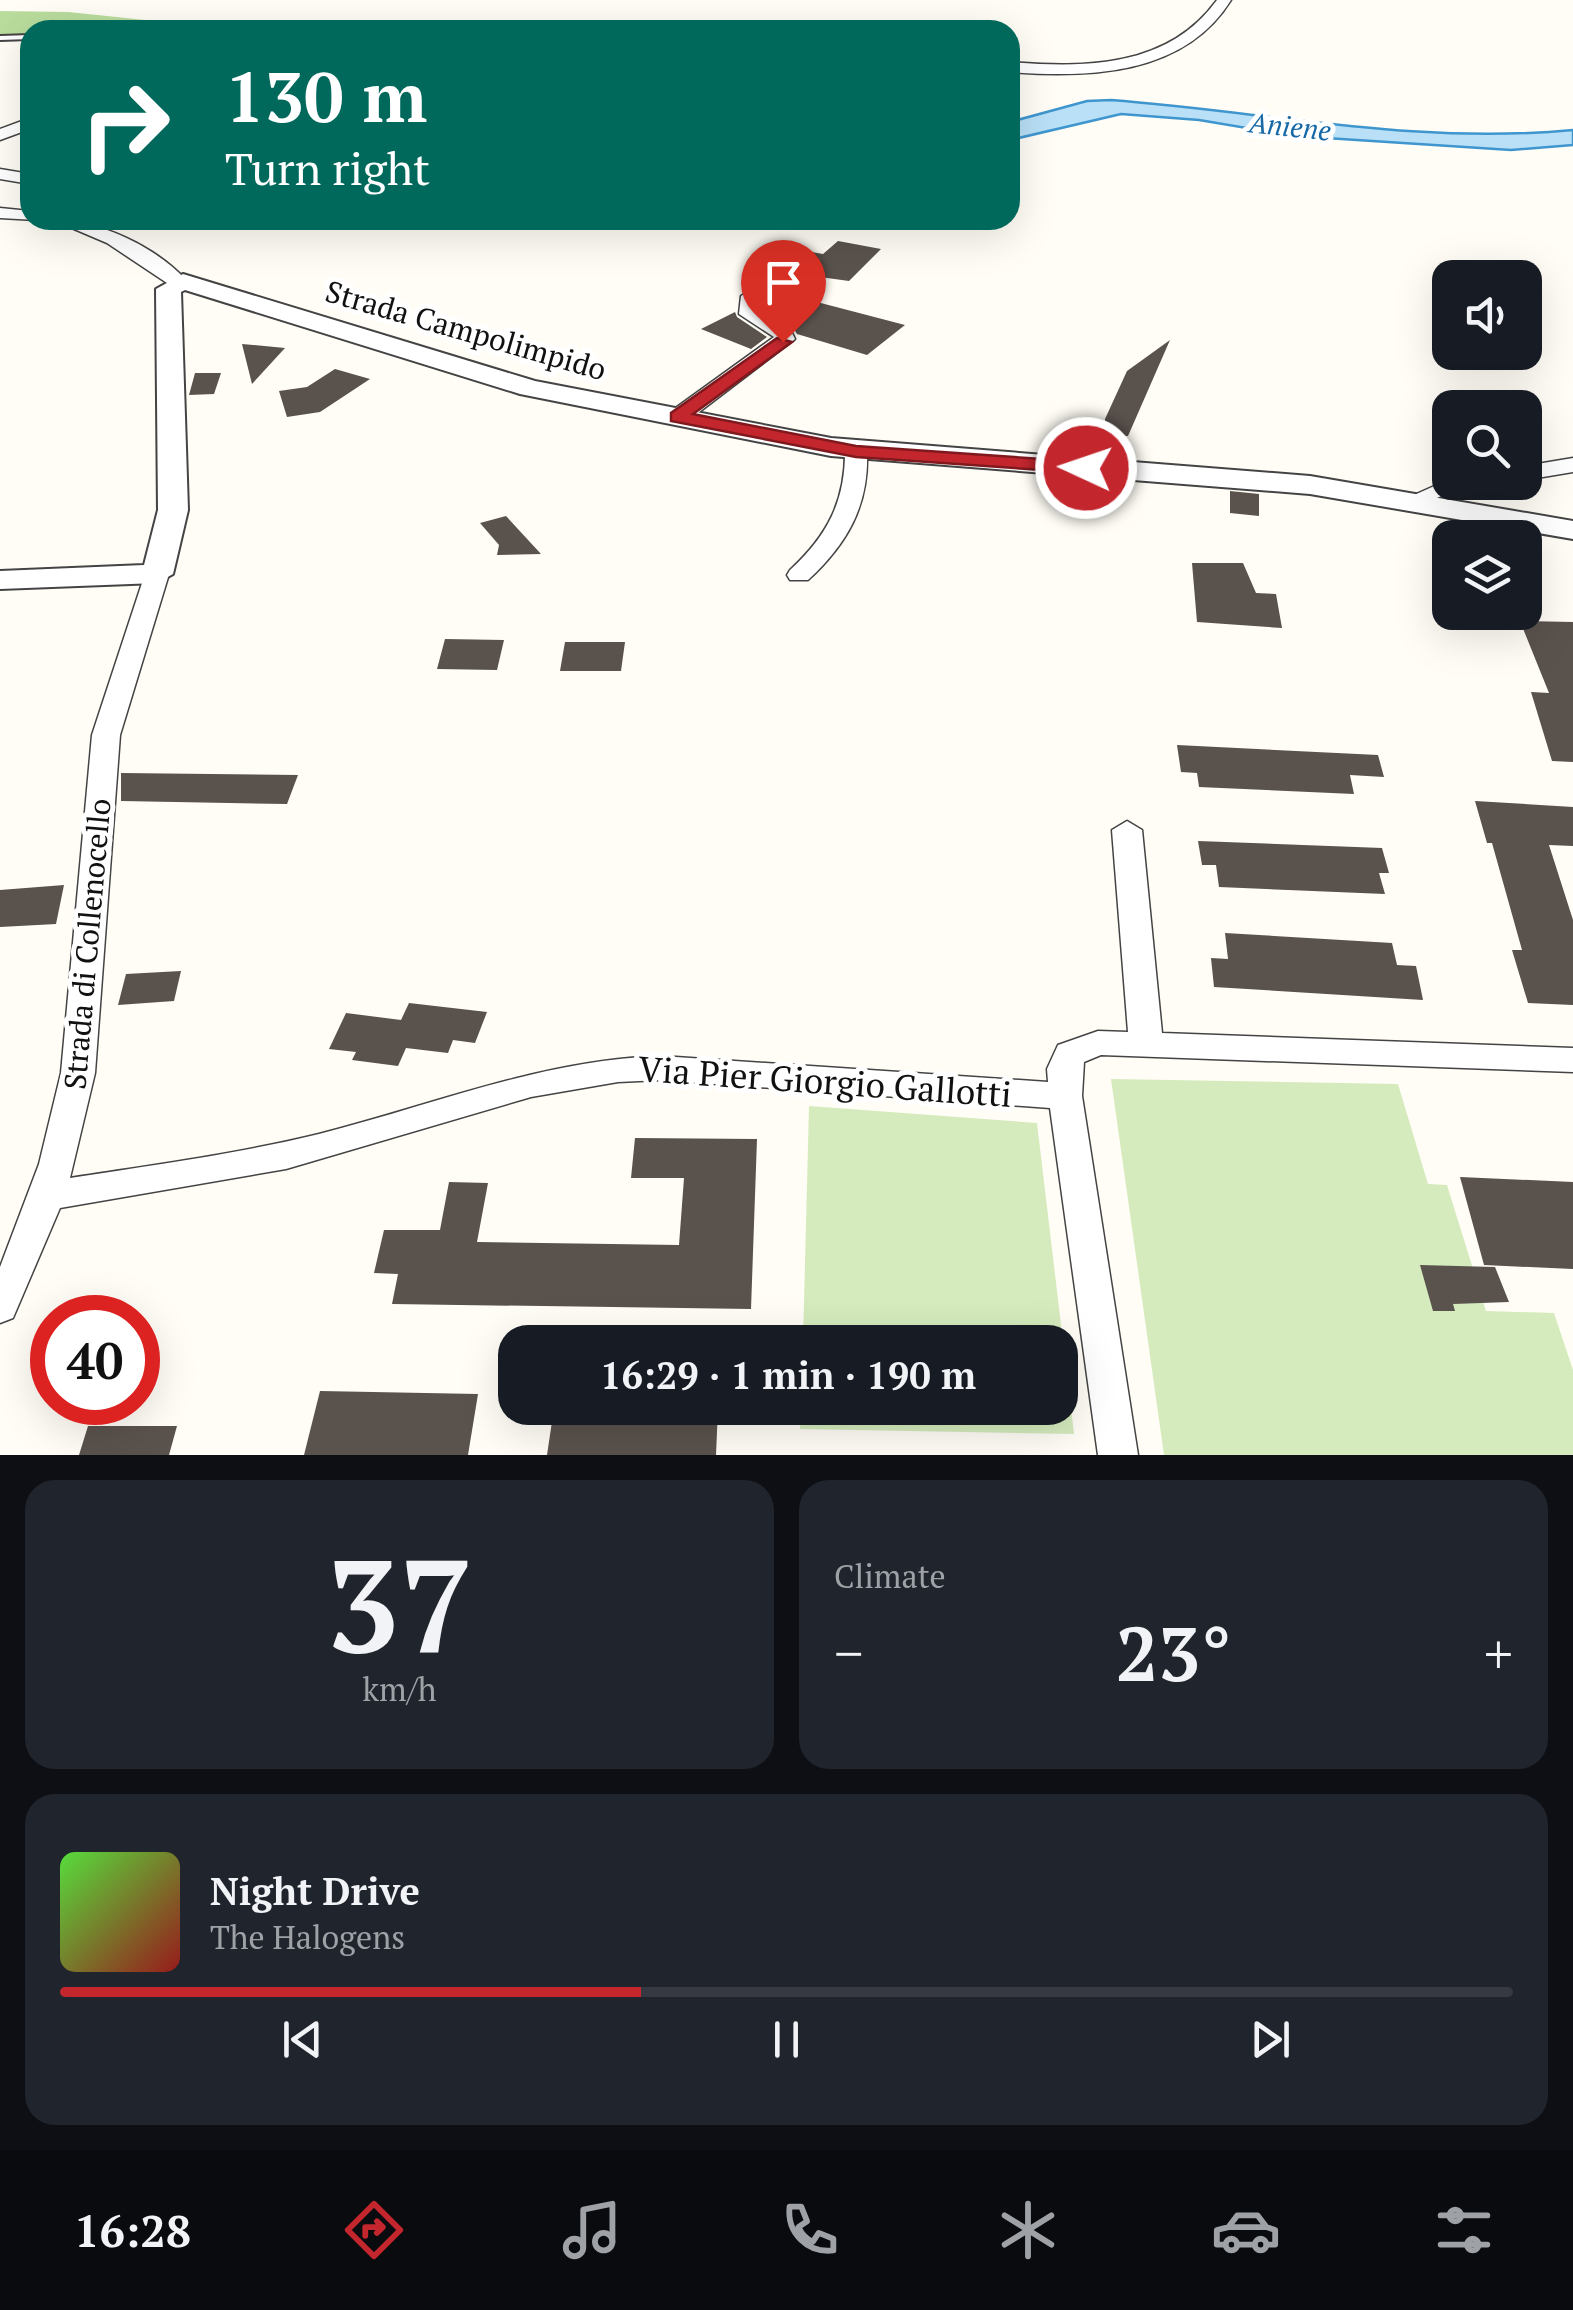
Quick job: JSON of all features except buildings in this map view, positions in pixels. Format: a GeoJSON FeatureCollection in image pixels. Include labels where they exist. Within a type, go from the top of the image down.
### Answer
{"type":"FeatureCollection","features":[{"type":"Feature","properties":{"kind":"street"},"geometry":{"type":"LineString","coordinates":[[1020,68],[1088,71],[1142,62],[1170,50],[1224,0]]}},
{"type":"Feature","properties":{"kind":"street"},"geometry":{"type":"LineString","coordinates":[[0,580],[158,574],[172,510],[168,289],[177,281],[122,244],[87,230]]}},
{"type":"Feature","properties":{"kind":"street","name":"Strada Campolimpido"},"geometry":{"type":"LineString","coordinates":[[177,281],[199,284],[509,383],[856,452],[1240,478],[1415,500],[1573,530]]}},
{"type":"Feature","properties":{"kind":"street"},"geometry":{"type":"LineString","coordinates":[[678,417],[785,339],[782,331],[749,314],[751,296]]}},
{"type":"Feature","properties":{"kind":"street"},"geometry":{"type":"LineString","coordinates":[[799,575],[831,545],[846,520],[856,487],[856,452]]}},
{"type":"Feature","properties":{"kind":"street"},"geometry":{"type":"LineString","coordinates":[[1542,470],[1573,465]]}},
{"type":"Feature","properties":{"kind":"street"},"geometry":{"type":"LineString","coordinates":[[1415,500],[1432,494]]}},
{"type":"Feature","properties":{"kind":"street","name":"Strada di Collenocello"},"geometry":{"type":"LineString","coordinates":[[0,1308],[49,1196],[78,1073],[106,734],[158,574]]}},
{"type":"Feature","properties":{"kind":"street"},"geometry":{"type":"LineString","coordinates":[[1127,830],[1146,1043]]}},
{"type":"Feature","properties":{"kind":"street"},"geometry":{"type":"LineString","coordinates":[[1118,1455],[1066,1096],[1064,1068],[1076,1048],[1098,1043],[1146,1043],[1573,1060]]}},
{"type":"Feature","properties":{"kind":"street","name":"Via Pier Giorgio Gallotti"},"geometry":{"type":"LineString","coordinates":[[49,1196],[274,1158],[561,1078],[614,1068],[1066,1096]]}},
{"type":"Feature","properties":{"kind":"green space"},"geometry":{"type":"Polygon","coordinates":[[[0,11],[68,12],[145,20],[20,20],[20,35],[0,35],[0,11]]]}},
{"type":"Feature","properties":{"kind":"green space"},"geometry":{"type":"Polygon","coordinates":[[[1111,1079],[1398,1084],[1428,1184],[1447,1185],[1486,1311],[1554,1313],[1573,1370],[1573,1455],[1164,1455],[1111,1079]]]}},
{"type":"Feature","properties":{"kind":"green space"},"geometry":{"type":"Polygon","coordinates":[[[809,1106],[1037,1123],[1061,1325],[803,1325],[809,1106]]]}},
{"type":"Feature","properties":{"kind":"green space"},"geometry":{"type":"Polygon","coordinates":[[[800,1425],[1073,1425],[1074,1434],[800,1429],[800,1425]]]}},
{"type":"Feature","properties":{"kind":"water","name":"Aniene"},"geometry":{"type":"Polygon","coordinates":[[[1087,101],[1170,105],[1398,130],[1513,134],[1573,130],[1573,145],[1511,150],[1295,136],[1199,120],[1121,114],[1020,138],[1020,119],[1087,101]]]}},
{"type":"Feature","properties":{"kind":"route"},"geometry":{"type":"LineString","coordinates":[[783,342],[678,417],[856,452],[1086,468]]}}]}
